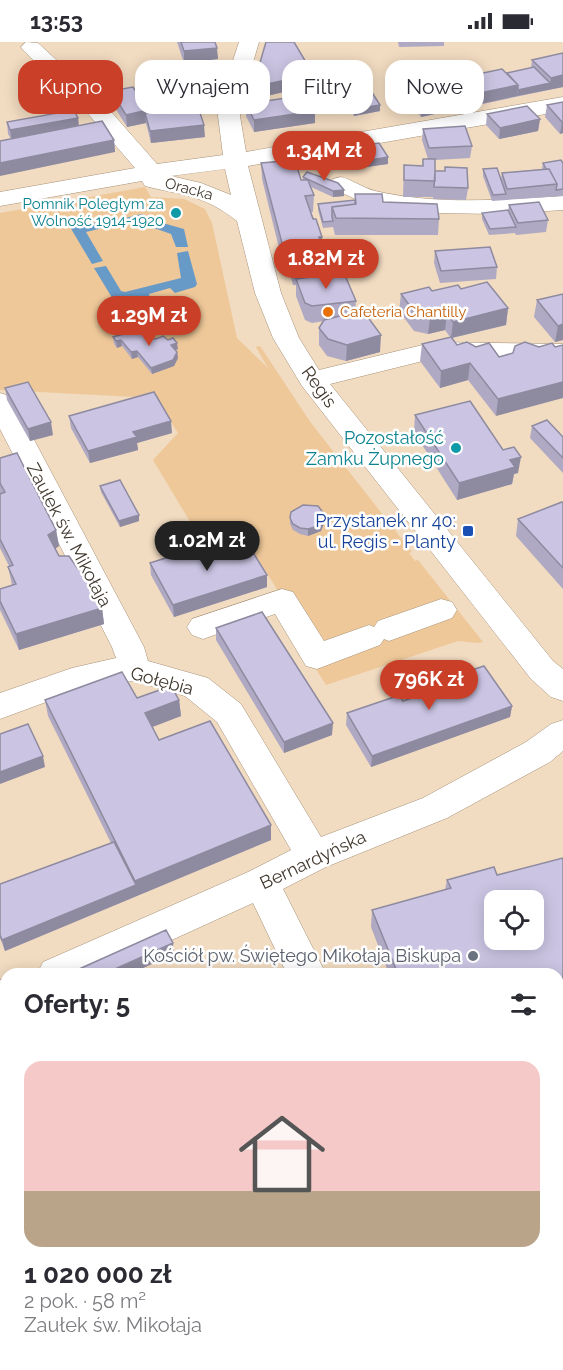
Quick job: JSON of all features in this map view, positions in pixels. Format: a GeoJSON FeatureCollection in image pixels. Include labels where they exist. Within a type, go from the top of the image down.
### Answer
{"type":"FeatureCollection","features":[{"type":"Feature","properties":{"kind":"street","name":"Regis"},"geometry":{"type":"LineString","coordinates":[[249,42],[230,103],[229,116],[235,161],[276,317],[286,338],[312,380],[535,662],[563,688]]}},
{"type":"Feature","properties":{"kind":"street"},"geometry":{"type":"LineString","coordinates":[[31,47],[98,111],[151,172]]}},
{"type":"Feature","properties":{"kind":"street","name":"Oracka"},"geometry":{"type":"LineString","coordinates":[[0,199],[563,104]]}},
{"type":"Feature","properties":{"kind":"street","name":"Oracka"},"geometry":{"type":"LineString","coordinates":[[121,178],[170,183],[204,191],[228,201],[250,219]]}},
{"type":"Feature","properties":{"kind":"street"},"geometry":{"type":"LineString","coordinates":[[341,184],[367,197],[434,206],[498,207],[563,203]]}},
{"type":"Feature","properties":{"kind":"street"},"geometry":{"type":"LineString","coordinates":[[312,380],[435,350],[563,352]]}},
{"type":"Feature","properties":{"kind":"street","name":"Zaułek św. Mikołaja"},"geometry":{"type":"LineString","coordinates":[[0,402],[123,639],[135,669]]}},
{"type":"Feature","properties":{"kind":"street"},"geometry":{"type":"LineString","coordinates":[[203,627],[282,600],[317,657],[441,610]]}},
{"type":"Feature","properties":{"kind":"street","name":"Gołębia"},"geometry":{"type":"LineString","coordinates":[[0,706],[72,680],[110,671],[135,669],[196,687],[229,713],[313,856]]}},
{"type":"Feature","properties":{"kind":"street","name":"Bernardyńska"},"geometry":{"type":"LineString","coordinates":[[70,968],[261,884],[313,856],[435,808],[555,748]]}},
{"type":"Feature","properties":{"kind":"street"},"geometry":{"type":"LineString","coordinates":[[261,884],[304,968]]}},
{"type":"Feature","properties":{"kind":"shaded area"},"geometry":{"type":"Polygon","coordinates":[[[145,187],[151,197],[184,199],[205,209],[212,223],[237,338],[268,368],[256,347],[260,346],[311,423],[412,552],[409,553],[415,561],[418,560],[483,642],[458,641],[326,685],[278,610],[282,597],[242,534],[204,545],[153,460],[178,433],[156,398],[0,390],[0,213],[145,187]]]}},
{"type":"Feature","properties":{"kind":"water"},"geometry":{"type":"Polygon","coordinates":[[[142,214],[159,222],[184,229],[188,247],[176,247],[171,234],[137,222],[120,224],[117,220],[142,214]]]}},
{"type":"Feature","properties":{"kind":"water"},"geometry":{"type":"Polygon","coordinates":[[[110,220],[113,225],[86,232],[103,261],[92,264],[70,227],[110,220]]]}},
{"type":"Feature","properties":{"kind":"water"},"geometry":{"type":"Polygon","coordinates":[[[188,251],[197,284],[195,287],[175,293],[170,288],[149,294],[150,300],[122,307],[117,306],[94,268],[106,266],[121,291],[125,292],[181,278],[177,253],[188,251]]]}},
{"type":"Feature","properties":{"kind":"building"},"geometry":{"type":"Polygon","coordinates":[[[181,42],[215,42],[217,48],[184,51],[181,42]]]}},
{"type":"Feature","properties":{"kind":"building"},"geometry":{"type":"Polygon","coordinates":[[[266,42],[294,42],[305,60],[282,60],[282,81],[270,83],[270,60],[261,60],[266,42]]]}},
{"type":"Feature","properties":{"kind":"building"},"geometry":{"type":"Polygon","coordinates":[[[563,53],[563,75],[551,78],[532,60],[563,53]]]}},
{"type":"Feature","properties":{"kind":"building"},"geometry":{"type":"Polygon","coordinates":[[[534,67],[550,83],[518,90],[518,85],[507,73],[534,67]]]}},
{"type":"Feature","properties":{"kind":"building"},"geometry":{"type":"Polygon","coordinates":[[[502,69],[518,85],[484,92],[484,73],[502,69]]]}},
{"type":"Feature","properties":{"kind":"building"},"geometry":{"type":"Polygon","coordinates":[[[133,87],[135,90],[135,113],[126,115],[123,110],[123,89],[133,87]]]}},
{"type":"Feature","properties":{"kind":"building"},"geometry":{"type":"Polygon","coordinates":[[[373,94],[380,105],[373,106],[373,94]]]}},
{"type":"Feature","properties":{"kind":"building"},"geometry":{"type":"Polygon","coordinates":[[[282,99],[282,114],[295,114],[254,120],[251,114],[270,114],[270,100],[282,99]]]}},
{"type":"Feature","properties":{"kind":"building"},"geometry":{"type":"Polygon","coordinates":[[[563,102],[563,122],[562,122],[547,105],[563,102]]]}},
{"type":"Feature","properties":{"kind":"building"},"geometry":{"type":"Polygon","coordinates":[[[527,106],[540,119],[500,128],[487,114],[527,106]]]}},
{"type":"Feature","properties":{"kind":"building"},"geometry":{"type":"Polygon","coordinates":[[[52,114],[76,114],[78,118],[10,130],[7,122],[52,114]]]}},
{"type":"Feature","properties":{"kind":"building"},"geometry":{"type":"Polygon","coordinates":[[[145,114],[200,114],[204,125],[150,131],[145,114]]]}},
{"type":"Feature","properties":{"kind":"building"},"geometry":{"type":"Polygon","coordinates":[[[102,121],[114,140],[0,163],[0,141],[102,121]]]}},
{"type":"Feature","properties":{"kind":"building"},"geometry":{"type":"Polygon","coordinates":[[[465,126],[472,146],[429,148],[423,129],[465,126]]]}},
{"type":"Feature","properties":{"kind":"building"},"geometry":{"type":"Polygon","coordinates":[[[379,143],[388,157],[359,162],[352,147],[379,143]]]}},
{"type":"Feature","properties":{"kind":"building"},"geometry":{"type":"Polygon","coordinates":[[[423,159],[435,159],[435,181],[404,180],[404,165],[423,166],[423,159]]]}},
{"type":"Feature","properties":{"kind":"building"},"geometry":{"type":"Polygon","coordinates":[[[295,160],[301,180],[308,180],[314,195],[305,196],[322,237],[319,237],[321,244],[283,247],[261,163],[295,160]]]}},
{"type":"Feature","properties":{"kind":"building"},"geometry":{"type":"Polygon","coordinates":[[[561,160],[563,189],[556,190],[557,184],[543,163],[561,160]]]}},
{"type":"Feature","properties":{"kind":"building"},"geometry":{"type":"Polygon","coordinates":[[[445,167],[467,168],[468,188],[434,187],[435,171],[445,171],[445,167]]]}},
{"type":"Feature","properties":{"kind":"building"},"geometry":{"type":"Polygon","coordinates":[[[497,168],[506,194],[493,195],[483,169],[497,168]]]}},
{"type":"Feature","properties":{"kind":"building"},"geometry":{"type":"Polygon","coordinates":[[[549,169],[557,184],[507,189],[502,173],[549,169]]]}},
{"type":"Feature","properties":{"kind":"building"},"geometry":{"type":"Polygon","coordinates":[[[307,172],[338,183],[344,190],[333,191],[303,177],[307,172]]]}},
{"type":"Feature","properties":{"kind":"building"},"geometry":{"type":"Polygon","coordinates":[[[355,194],[382,194],[383,202],[437,204],[439,219],[336,218],[332,207],[356,204],[355,194]]]}},
{"type":"Feature","properties":{"kind":"building"},"geometry":{"type":"Polygon","coordinates":[[[355,200],[355,204],[332,207],[333,221],[323,222],[318,204],[355,200]]]}},
{"type":"Feature","properties":{"kind":"building"},"geometry":{"type":"Polygon","coordinates":[[[539,202],[548,220],[518,223],[509,205],[539,202]]]}},
{"type":"Feature","properties":{"kind":"building"},"geometry":{"type":"Polygon","coordinates":[[[508,210],[516,227],[490,229],[482,213],[508,210]]]}},
{"type":"Feature","properties":{"kind":"building"},"geometry":{"type":"Polygon","coordinates":[[[490,247],[497,267],[441,271],[435,251],[490,247]]]}},
{"type":"Feature","properties":{"kind":"building"},"geometry":{"type":"Polygon","coordinates":[[[307,258],[310,267],[293,269],[291,260],[307,258]]]}},
{"type":"Feature","properties":{"kind":"building"},"geometry":{"type":"Polygon","coordinates":[[[310,268],[314,268],[317,275],[310,277],[310,268]]]}},
{"type":"Feature","properties":{"kind":"building"},"geometry":{"type":"Polygon","coordinates":[[[344,273],[356,301],[312,306],[305,303],[296,279],[344,273]]]}},
{"type":"Feature","properties":{"kind":"building"},"geometry":{"type":"Polygon","coordinates":[[[487,282],[508,308],[453,322],[447,313],[430,318],[416,314],[401,294],[429,287],[432,291],[458,285],[461,289],[487,282]]]}},
{"type":"Feature","properties":{"kind":"building"},"geometry":{"type":"Polygon","coordinates":[[[563,294],[563,324],[558,326],[537,300],[563,294]]]}},
{"type":"Feature","properties":{"kind":"building"},"geometry":{"type":"Polygon","coordinates":[[[352,313],[367,316],[381,335],[347,345],[328,339],[319,328],[324,320],[352,313]]]}},
{"type":"Feature","properties":{"kind":"building"},"geometry":{"type":"Polygon","coordinates":[[[137,330],[142,331],[148,338],[156,339],[163,336],[168,340],[173,338],[177,343],[171,345],[177,352],[173,360],[151,368],[137,351],[131,352],[121,340],[116,341],[113,337],[137,330]]]}},
{"type":"Feature","properties":{"kind":"building"},"geometry":{"type":"Polygon","coordinates":[[[451,337],[457,345],[467,342],[476,347],[489,343],[499,357],[513,353],[515,346],[525,342],[539,347],[552,343],[555,347],[563,345],[563,382],[498,399],[470,363],[441,371],[422,344],[451,337]]]}},
{"type":"Feature","properties":{"kind":"building"},"geometry":{"type":"Polygon","coordinates":[[[28,382],[51,422],[28,429],[5,388],[28,382]]]}},
{"type":"Feature","properties":{"kind":"building"},"geometry":{"type":"Polygon","coordinates":[[[154,392],[171,421],[133,432],[137,437],[88,451],[69,416],[154,392]]]}},
{"type":"Feature","properties":{"kind":"building","name":"Pozostałość Zamku Żupnego"},"geometry":{"type":"Polygon","coordinates":[[[470,401],[503,450],[514,447],[521,457],[510,460],[515,467],[459,483],[415,415],[470,401]]]}},
{"type":"Feature","properties":{"kind":"building"},"geometry":{"type":"Polygon","coordinates":[[[547,420],[563,437],[563,458],[532,426],[547,420]]]}},
{"type":"Feature","properties":{"kind":"building"},"geometry":{"type":"Polygon","coordinates":[[[17,453],[56,530],[48,535],[59,556],[69,556],[78,569],[81,568],[102,608],[16,634],[0,601],[0,589],[16,584],[8,567],[13,565],[0,539],[0,494],[5,492],[0,483],[0,458],[17,453]]]}},
{"type":"Feature","properties":{"kind":"building"},"geometry":{"type":"Polygon","coordinates":[[[120,480],[139,515],[119,521],[100,486],[120,480]]]}},
{"type":"Feature","properties":{"kind":"building"},"geometry":{"type":"Polygon","coordinates":[[[563,503],[563,568],[518,519],[563,503]]]}},
{"type":"Feature","properties":{"kind":"building"},"geometry":{"type":"Polygon","coordinates":[[[303,505],[318,506],[325,515],[322,525],[308,529],[293,524],[290,518],[291,512],[303,505]]]}},
{"type":"Feature","properties":{"kind":"building"},"geometry":{"type":"Polygon","coordinates":[[[246,541],[267,575],[173,605],[150,563],[194,549],[197,556],[246,541]]]}},
{"type":"Feature","properties":{"kind":"building"},"geometry":{"type":"Polygon","coordinates":[[[262,612],[333,723],[284,742],[216,628],[262,612]]]}},
{"type":"Feature","properties":{"kind":"building"},"geometry":{"type":"Polygon","coordinates":[[[484,666],[512,706],[372,756],[347,713],[397,696],[396,694],[402,693],[404,696],[400,697],[403,701],[438,689],[434,683],[484,666]]]}},
{"type":"Feature","properties":{"kind":"building"},"geometry":{"type":"Polygon","coordinates":[[[122,672],[137,698],[171,686],[179,700],[145,713],[159,740],[210,721],[271,825],[135,881],[45,700],[122,672]]]}},
{"type":"Feature","properties":{"kind":"building"},"geometry":{"type":"Polygon","coordinates":[[[28,724],[43,756],[0,772],[0,734],[28,724]]]}},
{"type":"Feature","properties":{"kind":"building"},"geometry":{"type":"Polygon","coordinates":[[[114,842],[136,885],[2,940],[0,935],[0,884],[114,842]]]}},
{"type":"Feature","properties":{"kind":"building","name":"Kościół pw. Świętego Mikołaja Biskupa"},"geometry":{"type":"Polygon","coordinates":[[[563,858],[563,968],[396,968],[372,910],[451,888],[447,880],[494,867],[497,875],[563,858]]]}},
{"type":"Feature","properties":{"kind":"building"},"geometry":{"type":"Polygon","coordinates":[[[166,930],[173,943],[117,968],[81,968],[166,930]]]}},
{"type":"Feature","properties":{"kind":"place","name":"Pomnik Poległym za Wolność 1914-1920"},"geometry":{"type":"Point","coordinates":[176,213]}},
{"type":"Feature","properties":{"kind":"place","name":"Cafeteria Chantilly"},"geometry":{"type":"Point","coordinates":[328,312]}},
{"type":"Feature","properties":{"kind":"place","name":"Pozostałość Zamku Żupnego"},"geometry":{"type":"Point","coordinates":[456,448]}},
{"type":"Feature","properties":{"kind":"place","name":"Przystanek nr 40: ul. Regis - Planty"},"geometry":{"type":"Point","coordinates":[468,531]}},
{"type":"Feature","properties":{"kind":"place","name":"Kościół pw. Świętego Mikołaja Biskupa"},"geometry":{"type":"Point","coordinates":[473,956]}}]}
